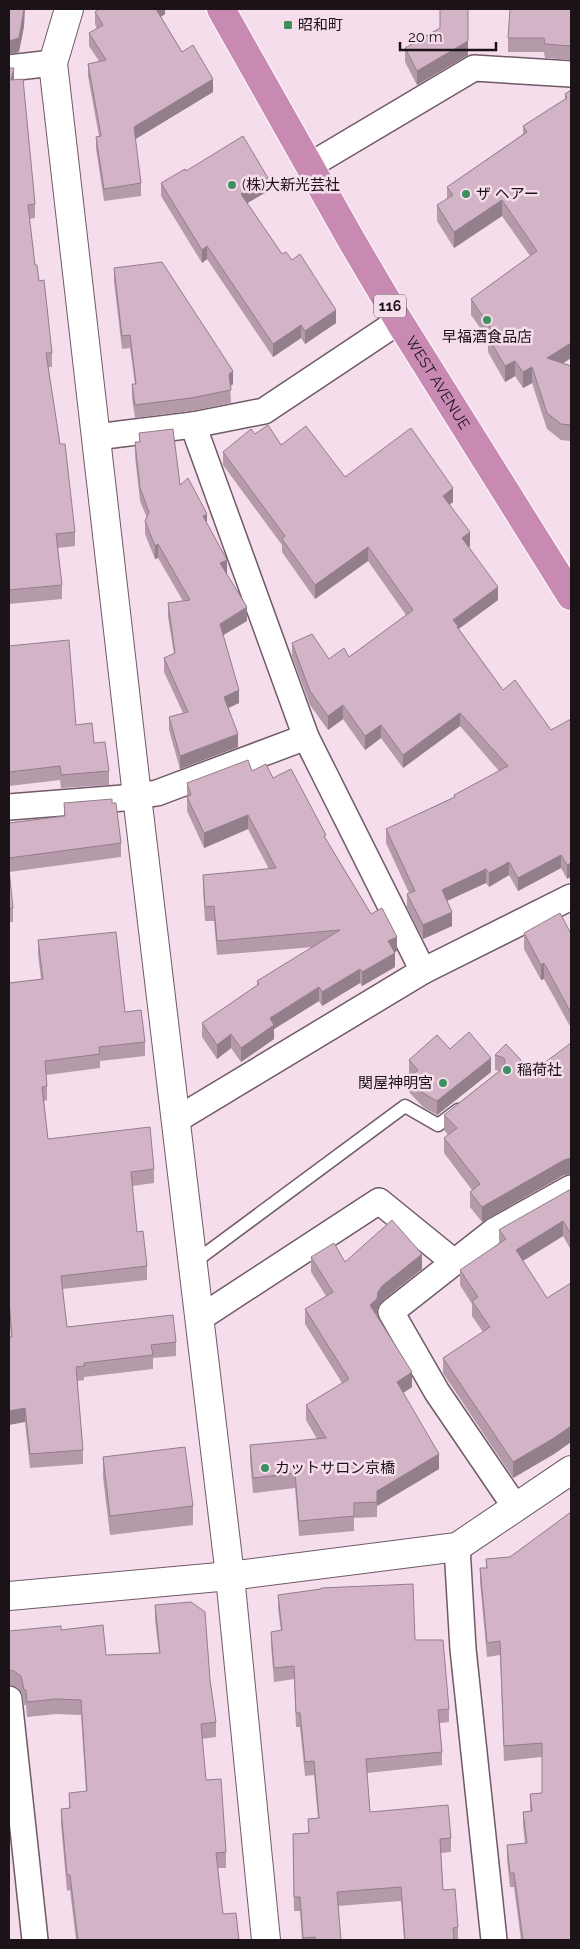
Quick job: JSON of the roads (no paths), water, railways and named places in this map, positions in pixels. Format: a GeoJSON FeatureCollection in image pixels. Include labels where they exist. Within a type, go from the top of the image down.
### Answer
{"type":"FeatureCollection","features":[{"type":"Feature","properties":{"kind":"highway","name":"WEST AVENUE"},"geometry":{"type":"LineString","coordinates":[[221,9],[399,321],[571,596]]}},
{"type":"Feature","properties":{"kind":"street"},"geometry":{"type":"LineString","coordinates":[[69,9],[53,63],[137,796],[230,1576],[266,1940]]}},
{"type":"Feature","properties":{"kind":"street"},"geometry":{"type":"LineString","coordinates":[[9,68],[53,63]]}},
{"type":"Feature","properties":{"kind":"street"},"geometry":{"type":"LineString","coordinates":[[309,166],[474,68],[571,74]]}},
{"type":"Feature","properties":{"kind":"street"},"geometry":{"type":"LineString","coordinates":[[96,437],[193,425],[264,411],[399,321]]}},
{"type":"Feature","properties":{"kind":"street"},"geometry":{"type":"LineString","coordinates":[[193,425],[306,737],[423,971]]}},
{"type":"Feature","properties":{"kind":"street"},"geometry":{"type":"LineString","coordinates":[[9,807],[137,796],[157,792],[306,737]]}},
{"type":"Feature","properties":{"kind":"street"},"geometry":{"type":"LineString","coordinates":[[176,1120],[423,971],[571,897]]}},
{"type":"Feature","properties":{"kind":"street"},"geometry":{"type":"LineString","coordinates":[[516,1508],[437,1392],[391,1312],[494,1232],[571,1188]]}},
{"type":"Feature","properties":{"kind":"street"},"geometry":{"type":"LineString","coordinates":[[200,1318],[379,1201],[454,1262]]}},
{"type":"Feature","properties":{"kind":"street"},"geometry":{"type":"LineString","coordinates":[[9,1596],[230,1576],[457,1547],[516,1508],[569,1478]]}},
{"type":"Feature","properties":{"kind":"street"},"geometry":{"type":"LineString","coordinates":[[457,1547],[463,1649],[494,1940]]}},
{"type":"Feature","properties":{"kind":"street"},"geometry":{"type":"LineString","coordinates":[[9,1699],[35,1940]]}},
{"type":"Feature","properties":{"kind":"lane"},"geometry":{"type":"LineString","coordinates":[[193,1263],[405,1106],[438,1125],[467,1102]]}},
{"type":"Feature","properties":{"kind":"place","name":"昭和町"},"geometry":{"type":"Point","coordinates":[288,25]}},
{"type":"Feature","properties":{"kind":"place","name":"(株)大新光芸社"},"geometry":{"type":"Point","coordinates":[232,185]}},
{"type":"Feature","properties":{"kind":"place","name":"ザ ヘアー"},"geometry":{"type":"Point","coordinates":[466,194]}},
{"type":"Feature","properties":{"kind":"place","name":"早福酒食品店"},"geometry":{"type":"Point","coordinates":[487,320]}},
{"type":"Feature","properties":{"kind":"place","name":"稲荷社"},"geometry":{"type":"Point","coordinates":[507,1070]}},
{"type":"Feature","properties":{"kind":"place","name":"関屋神明宮"},"geometry":{"type":"Point","coordinates":[443,1083]}},
{"type":"Feature","properties":{"kind":"place","name":"カットサロン京橋"},"geometry":{"type":"Point","coordinates":[265,1468]}}]}
